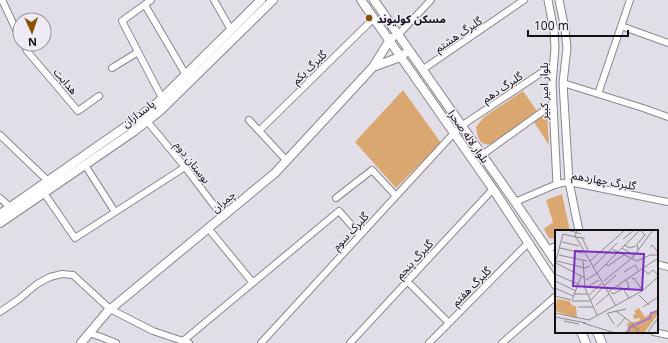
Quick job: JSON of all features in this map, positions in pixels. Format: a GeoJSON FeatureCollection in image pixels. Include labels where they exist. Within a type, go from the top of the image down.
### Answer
{"type":"FeatureCollection","features":[{"type":"Feature","properties":{"kind":"main road","name":"پاسداران"},"geometry":{"type":"LineString","coordinates":[[0,214],[12,210],[44,193],[161,110],[234,33],[262,0]]}},
{"type":"Feature","properties":{"kind":"main road","name":"پاسداران"},"geometry":{"type":"LineString","coordinates":[[0,223],[12,210],[48,181],[133,122],[273,0]]}},
{"type":"Feature","properties":{"kind":"main road","name":"بلوار لاله صحرا"},"geometry":{"type":"LineString","coordinates":[[361,0],[493,189],[555,284]]}},
{"type":"Feature","properties":{"kind":"main road","name":"بلوار لاله صحرا"},"geometry":{"type":"LineString","coordinates":[[377,1],[408,51],[461,126],[515,202],[552,248],[555,258]]}},
{"type":"Feature","properties":{"kind":"main road","name":"چمران"},"geometry":{"type":"LineString","coordinates":[[80,343],[110,309],[275,173],[373,67],[389,41],[398,35]]}},
{"type":"Feature","properties":{"kind":"main road","name":"چمران"},"geometry":{"type":"LineString","coordinates":[[373,67],[400,57],[408,51]]}},
{"type":"Feature","properties":{"kind":"main road"},"geometry":{"type":"LineString","coordinates":[[597,333],[602,343]]}},
{"type":"Feature","properties":{"kind":"street"},"geometry":{"type":"LineString","coordinates":[[2,0],[12,21]]}},
{"type":"Feature","properties":{"kind":"street"},"geometry":{"type":"LineString","coordinates":[[151,0],[122,20],[162,98]]}},
{"type":"Feature","properties":{"kind":"street"},"geometry":{"type":"LineString","coordinates":[[214,0],[234,33]]}},
{"type":"Feature","properties":{"kind":"street"},"geometry":{"type":"LineString","coordinates":[[398,35],[431,0]]}},
{"type":"Feature","properties":{"kind":"street","name":"گلبرگ هشتم"},"geometry":{"type":"LineString","coordinates":[[422,70],[524,0]]}},
{"type":"Feature","properties":{"kind":"street","name":"بلوار امیر کبیر"},"geometry":{"type":"LineString","coordinates":[[548,0],[554,31],[555,48],[552,104],[557,184]]}},
{"type":"Feature","properties":{"kind":"street"},"geometry":{"type":"LineString","coordinates":[[559,0],[566,29],[567,48],[563,83],[569,182],[579,230]]}},
{"type":"Feature","properties":{"kind":"street"},"geometry":{"type":"LineString","coordinates":[[598,94],[630,0]]}},
{"type":"Feature","properties":{"kind":"street"},"geometry":{"type":"LineString","coordinates":[[145,5],[186,76]]}},
{"type":"Feature","properties":{"kind":"street","name":"گلبرگ یکم"},"geometry":{"type":"LineString","coordinates":[[259,131],[374,18]]}},
{"type":"Feature","properties":{"kind":"street"},"geometry":{"type":"LineString","coordinates":[[621,26],[668,43]]}},
{"type":"Feature","properties":{"kind":"street","name":"هدایت"},"geometry":{"type":"LineString","coordinates":[[28,52],[78,111],[100,96]]}},
{"type":"Feature","properties":{"kind":"street"},"geometry":{"type":"LineString","coordinates":[[112,68],[138,52]]}},
{"type":"Feature","properties":{"kind":"street","name":"گلبرگ دهم"},"geometry":{"type":"LineString","coordinates":[[454,133],[461,126],[553,65]]}},
{"type":"Feature","properties":{"kind":"street"},"geometry":{"type":"LineString","coordinates":[[563,83],[668,117]]}},
{"type":"Feature","properties":{"kind":"street"},"geometry":{"type":"LineString","coordinates":[[482,155],[552,104]]}},
{"type":"Feature","properties":{"kind":"street"},"geometry":{"type":"LineString","coordinates":[[249,120],[286,160]]}},
{"type":"Feature","properties":{"kind":"street","name":"بوستان دوم"},"geometry":{"type":"LineString","coordinates":[[147,121],[185,167],[222,216]]}},
{"type":"Feature","properties":{"kind":"street","name":"گلبرک سوم"},"geometry":{"type":"LineString","coordinates":[[261,343],[454,133]]}},
{"type":"Feature","properties":{"kind":"street"},"geometry":{"type":"LineString","coordinates":[[0,135],[48,181]]}},
{"type":"Feature","properties":{"kind":"street"},"geometry":{"type":"LineString","coordinates":[[85,165],[115,212]]}},
{"type":"Feature","properties":{"kind":"street"},"geometry":{"type":"LineString","coordinates":[[44,193],[75,238],[185,167]]}},
{"type":"Feature","properties":{"kind":"street"},"geometry":{"type":"LineString","coordinates":[[336,198],[372,170],[396,196]]}},
{"type":"Feature","properties":{"kind":"street","name":"گلبرگ چهاردهم"},"geometry":{"type":"LineString","coordinates":[[515,202],[557,184],[569,182],[668,202]]}},
{"type":"Feature","properties":{"kind":"street","name":"گلبرگ پنجم"},"geometry":{"type":"LineString","coordinates":[[350,343],[493,189]]}},
{"type":"Feature","properties":{"kind":"street"},"geometry":{"type":"LineString","coordinates":[[0,198],[12,210]]}},
{"type":"Feature","properties":{"kind":"street"},"geometry":{"type":"LineString","coordinates":[[0,312],[50,276],[62,274],[72,276],[110,309],[153,331],[186,342],[253,283],[339,211],[360,235]]}},
{"type":"Feature","properties":{"kind":"street"},"geometry":{"type":"LineString","coordinates":[[208,228],[253,283]]}},
{"type":"Feature","properties":{"kind":"street","name":"گلبرگ هفتم"},"geometry":{"type":"LineString","coordinates":[[429,343],[448,322],[528,243]]}},
{"type":"Feature","properties":{"kind":"street"},"geometry":{"type":"LineString","coordinates":[[658,264],[668,267]]}},
{"type":"Feature","properties":{"kind":"street"},"geometry":{"type":"LineString","coordinates":[[407,282],[448,322]]}},
{"type":"Feature","properties":{"kind":"street"},"geometry":{"type":"LineString","coordinates":[[502,343],[555,297]]}},
{"type":"Feature","properties":{"kind":"street"},"geometry":{"type":"LineString","coordinates":[[89,333],[116,343]]}},
{"type":"Feature","properties":{"kind":"street"},"geometry":{"type":"LineString","coordinates":[[658,333],[668,335]]}},
{"type":"Feature","properties":{"kind":"shaded area"},"geometry":{"type":"Polygon","coordinates":[[[403,90],[441,143],[396,188],[355,142],[403,90]]]}},
{"type":"Feature","properties":{"kind":"shaded area"},"geometry":{"type":"Polygon","coordinates":[[[523,91],[537,111],[495,143],[483,143],[479,139],[476,127],[484,117],[523,91]]]}},
{"type":"Feature","properties":{"kind":"shaded area"},"geometry":{"type":"Polygon","coordinates":[[[547,112],[549,145],[534,122],[547,112]]]}},
{"type":"Feature","properties":{"kind":"shaded area"},"geometry":{"type":"Polygon","coordinates":[[[562,194],[570,230],[555,230],[555,239],[549,238],[544,229],[553,222],[546,200],[562,194]]]}},
{"type":"Feature","properties":{"kind":"place","name":"مسکن کولیوند"},"geometry":{"type":"Point","coordinates":[369,18]}}]}
